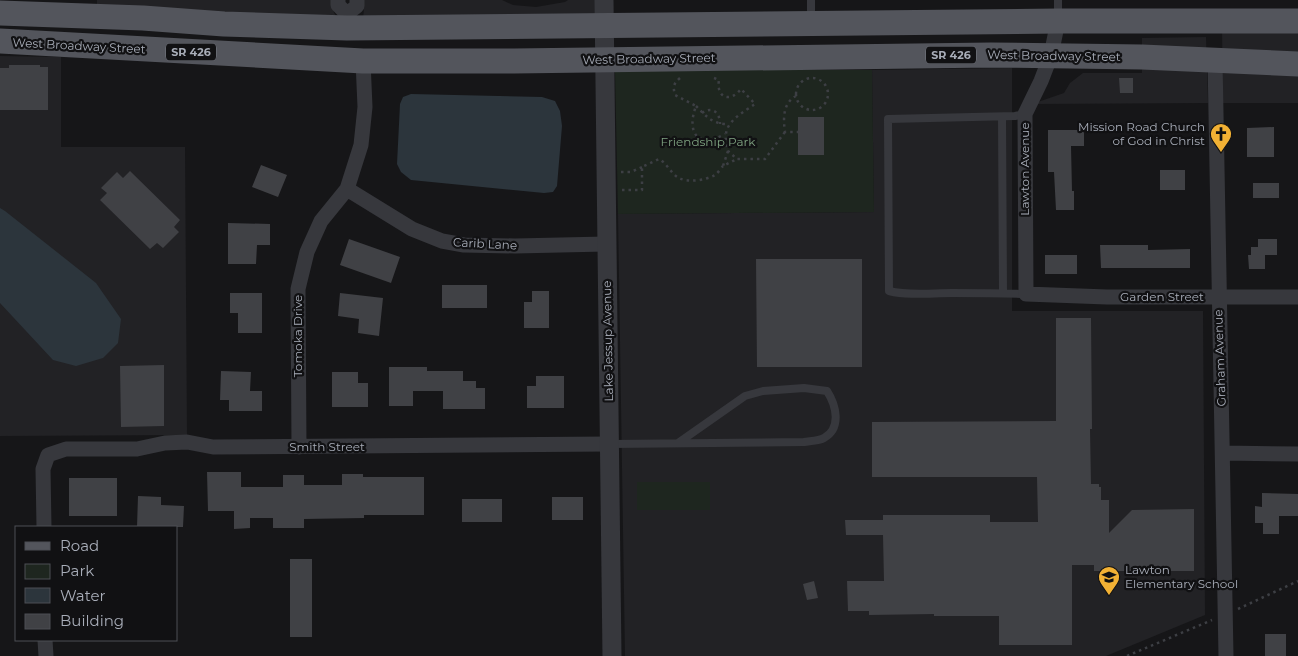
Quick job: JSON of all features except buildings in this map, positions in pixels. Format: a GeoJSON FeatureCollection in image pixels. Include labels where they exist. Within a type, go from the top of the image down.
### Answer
{"type":"FeatureCollection","features":[{"type":"Feature","properties":{"kind":"main road"},"geometry":{"type":"LineString","coordinates":[[0,13],[143,18],[224,24],[347,21],[604,26],[811,12],[1058,11],[1298,21]]}},
{"type":"Feature","properties":{"kind":"main road","name":"West Broadway Street"},"geometry":{"type":"LineString","coordinates":[[0,42],[363,61],[1051,55],[1215,59],[1298,64]]}},
{"type":"Feature","properties":{"kind":"street"},"geometry":{"type":"LineString","coordinates":[[338,0],[338,6],[347,21],[357,6],[357,0]]}},
{"type":"Feature","properties":{"kind":"street","name":"Lake Jessup Avenue"},"geometry":{"type":"LineString","coordinates":[[604,0],[612,656]]}},
{"type":"Feature","properties":{"kind":"street","name":"Lawton Avenue"},"geometry":{"type":"LineString","coordinates":[[1026,294],[1024,114],[1041,81],[1051,55],[1058,11]]}},
{"type":"Feature","properties":{"kind":"street","name":"Graham Avenue"},"geometry":{"type":"LineString","coordinates":[[1215,59],[1226,656]]}},
{"type":"Feature","properties":{"kind":"street","name":"Tomoka Drive"},"geometry":{"type":"LineString","coordinates":[[299,447],[298,289],[307,252],[321,221],[348,189],[361,145],[365,107],[363,61]]}},
{"type":"Feature","properties":{"kind":"street","name":"Carib Lane"},"geometry":{"type":"LineString","coordinates":[[348,189],[412,229],[442,241],[515,246],[606,244]]}},
{"type":"Feature","properties":{"kind":"street","name":"Garden Street"},"geometry":{"type":"LineString","coordinates":[[1026,294],[1107,297],[1298,297]]}},
{"type":"Feature","properties":{"kind":"street","name":"Smith Street"},"geometry":{"type":"LineString","coordinates":[[44,526],[43,469],[48,455],[66,449],[137,449],[172,442],[187,442],[213,447],[610,444]]}},
{"type":"Feature","properties":{"kind":"street"},"geometry":{"type":"LineString","coordinates":[[1223,453],[1298,454]]}},
{"type":"Feature","properties":{"kind":"street"},"geometry":{"type":"LineString","coordinates":[[45,641],[46,656]]}},
{"type":"Feature","properties":{"kind":"lane"},"geometry":{"type":"LineString","coordinates":[[1024,114],[1002,117],[888,119],[889,291],[923,294],[1026,294]]}},
{"type":"Feature","properties":{"kind":"lane"},"geometry":{"type":"LineString","coordinates":[[1002,117],[1003,293]]}},
{"type":"Feature","properties":{"kind":"lane"},"geometry":{"type":"LineString","coordinates":[[610,444],[804,442],[824,439],[835,427],[836,415],[833,400],[827,391],[804,388],[763,391],[745,396],[678,443]]}},
{"type":"Feature","properties":{"kind":"path"},"geometry":{"type":"LineString","coordinates":[[682,76],[674,85],[675,95],[696,106],[707,118],[720,124],[725,124],[728,127]]}},
{"type":"Feature","properties":{"kind":"path"},"geometry":{"type":"LineString","coordinates":[[709,76],[719,80],[719,91],[724,96],[731,97],[741,89],[755,104],[736,118],[728,127],[725,134],[728,151],[723,166]]}},
{"type":"Feature","properties":{"kind":"path"},"geometry":{"type":"LineString","coordinates":[[806,79],[822,81],[827,90],[824,104],[816,109],[803,107],[799,104],[796,96],[798,86],[806,79]]}},
{"type":"Feature","properties":{"kind":"path"},"geometry":{"type":"LineString","coordinates":[[618,172],[631,172],[659,159],[679,178],[691,181],[701,180],[715,174],[723,166],[737,159],[765,159],[785,132],[786,104],[796,96]]}},
{"type":"Feature","properties":{"kind":"path"},"geometry":{"type":"LineString","coordinates":[[696,106],[692,115],[692,128],[693,133],[698,138],[711,140],[725,134]]}},
{"type":"Feature","properties":{"kind":"path"},"geometry":{"type":"LineString","coordinates":[[702,113],[712,110],[719,117],[720,124]]}},
{"type":"Feature","properties":{"kind":"path"},"geometry":{"type":"LineString","coordinates":[[785,132],[798,132]]}},
{"type":"Feature","properties":{"kind":"path"},"geometry":{"type":"LineString","coordinates":[[728,151],[737,159]]}},
{"type":"Feature","properties":{"kind":"path"},"geometry":{"type":"LineString","coordinates":[[618,190],[642,190],[642,168]]}},
{"type":"Feature","properties":{"kind":"path"},"geometry":{"type":"LineString","coordinates":[[1233,611],[1298,581]]}},
{"type":"Feature","properties":{"kind":"path"},"geometry":{"type":"LineString","coordinates":[[1127,656],[1214,619]]}},
{"type":"Feature","properties":{"kind":"shaded area"},"geometry":{"type":"Polygon","coordinates":[[[97,0],[332,0],[334,13],[339,20],[97,24],[97,0]]]}},
{"type":"Feature","properties":{"kind":"shaded area"},"geometry":{"type":"Polygon","coordinates":[[[364,0],[502,0],[513,5],[536,7],[568,0],[597,0],[597,18],[363,20],[364,0]]]}},
{"type":"Feature","properties":{"kind":"shaded area"},"geometry":{"type":"Polygon","coordinates":[[[1222,29],[1298,29],[1298,103],[1223,103],[1222,29]]]}},
{"type":"Feature","properties":{"kind":"shaded area"},"geometry":{"type":"Polygon","coordinates":[[[1206,37],[1208,103],[1032,104],[1064,93],[1070,83],[1083,73],[1142,73],[1142,38],[1206,37]]]}},
{"type":"Feature","properties":{"kind":"shaded area"},"geometry":{"type":"Polygon","coordinates":[[[0,56],[61,57],[61,147],[185,147],[187,435],[0,436],[0,56]]]}},
{"type":"Feature","properties":{"kind":"shaded area"},"geometry":{"type":"Polygon","coordinates":[[[1012,68],[1012,311],[1203,311],[1205,615],[1106,656],[625,656],[618,214],[874,212],[872,70],[1012,68]]]}},
{"type":"Feature","properties":{"kind":"green space","name":"Friendship Park"},"geometry":{"type":"Polygon","coordinates":[[[615,70],[872,70],[874,212],[618,214],[615,70]]]}},
{"type":"Feature","properties":{"kind":"green space"},"geometry":{"type":"Polygon","coordinates":[[[637,482],[710,482],[710,510],[637,510],[637,482]]]}},
{"type":"Feature","properties":{"kind":"water"},"geometry":{"type":"Polygon","coordinates":[[[411,94],[542,97],[555,101],[560,111],[562,126],[557,186],[553,192],[544,193],[411,180],[401,172],[397,164],[400,104],[403,97],[411,94]]]}},
{"type":"Feature","properties":{"kind":"water"},"geometry":{"type":"Polygon","coordinates":[[[0,208],[96,283],[121,319],[118,343],[103,358],[76,366],[53,360],[0,303],[0,208]]]}},
{"type":"Feature","properties":{"kind":"place","name":"Mission Road Church of God in Christ"},"geometry":{"type":"Point","coordinates":[1221,153]}},
{"type":"Feature","properties":{"kind":"place","name":"Lawton Elementary School"},"geometry":{"type":"Point","coordinates":[1109,596]}}]}
